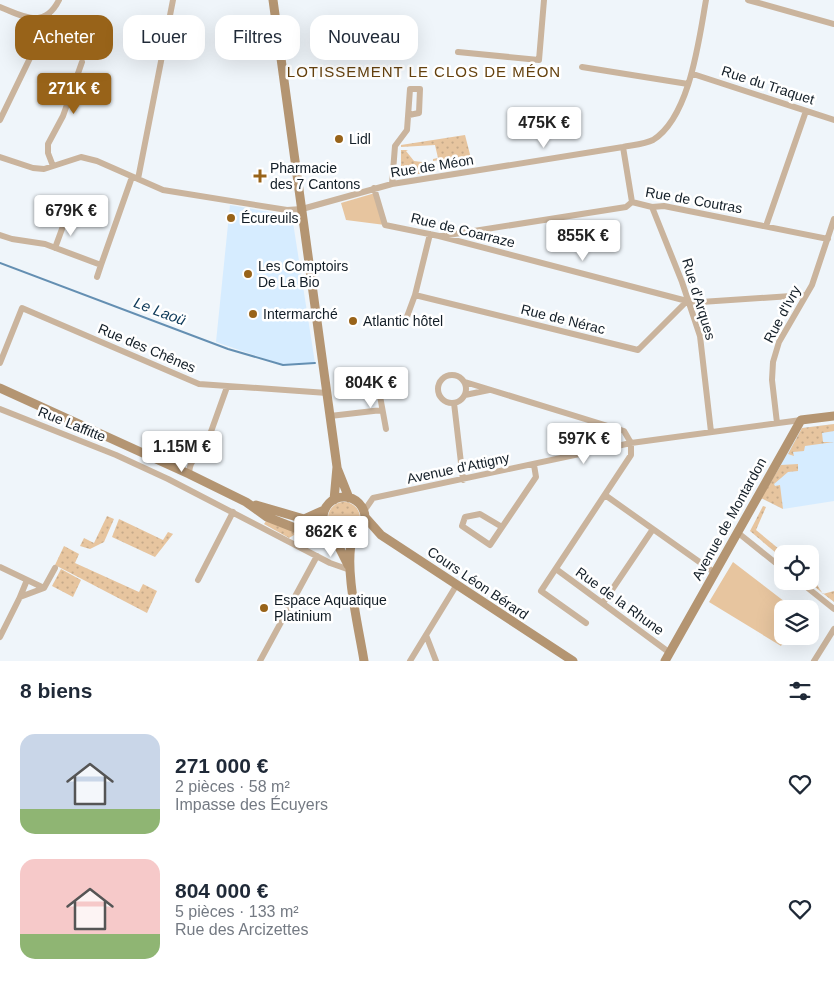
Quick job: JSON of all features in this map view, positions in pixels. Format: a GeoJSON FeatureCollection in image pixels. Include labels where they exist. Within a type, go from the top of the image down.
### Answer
{"type":"FeatureCollection","features":[{"type":"Feature","properties":{"kind":"main road"},"geometry":{"type":"LineString","coordinates":[[273,0],[337,466],[334,500]]}},
{"type":"Feature","properties":{"kind":"main road"},"geometry":{"type":"LineString","coordinates":[[0,388],[62,414],[189,474],[246,502],[267,517],[295,528],[331,534],[347,539],[370,532],[381,535]]}},
{"type":"Feature","properties":{"kind":"main road"},"geometry":{"type":"LineString","coordinates":[[0,392],[62,414]]}},
{"type":"Feature","properties":{"kind":"main road"},"geometry":{"type":"LineString","coordinates":[[801,420],[834,416]]}},
{"type":"Feature","properties":{"kind":"main road","name":"Avenue de Montardon"},"geometry":{"type":"LineString","coordinates":[[665,661],[801,420]]}},
{"type":"Feature","properties":{"kind":"main road"},"geometry":{"type":"LineString","coordinates":[[337,466],[350,498],[360,504],[364,514],[364,524],[349,548],[350,570],[364,661]]}},
{"type":"Feature","properties":{"kind":"main road"},"geometry":{"type":"LineString","coordinates":[[246,502],[304,518],[324,510],[334,500],[350,498]]}},
{"type":"Feature","properties":{"kind":"main road"},"geometry":{"type":"LineString","coordinates":[[324,510],[323,522],[350,570]]}},
{"type":"Feature","properties":{"kind":"main road","name":"Cours Léon Bérard"},"geometry":{"type":"LineString","coordinates":[[364,514],[381,535],[456,586],[575,661]]}},
{"type":"Feature","properties":{"kind":"street"},"geometry":{"type":"LineString","coordinates":[[49,15],[59,0]]}},
{"type":"Feature","properties":{"kind":"street"},"geometry":{"type":"LineString","coordinates":[[97,276],[135,178],[173,0]]}},
{"type":"Feature","properties":{"kind":"street"},"geometry":{"type":"LineString","coordinates":[[458,52],[539,60],[544,0]]}},
{"type":"Feature","properties":{"kind":"street","name":"Rue de Méon"},"geometry":{"type":"LineString","coordinates":[[0,157],[33,168],[53,166],[66,160],[81,158],[96,160],[163,190],[287,210],[302,209],[392,184],[623,148],[651,141],[669,125],[693,74],[706,0]]}},
{"type":"Feature","properties":{"kind":"street"},"geometry":{"type":"LineString","coordinates":[[748,0],[834,24]]}},
{"type":"Feature","properties":{"kind":"street"},"geometry":{"type":"LineString","coordinates":[[0,7],[21,15]]}},
{"type":"Feature","properties":{"kind":"street"},"geometry":{"type":"LineString","coordinates":[[0,120],[29,60]]}},
{"type":"Feature","properties":{"kind":"street"},"geometry":{"type":"LineString","coordinates":[[53,166],[48,153],[48,144],[63,116],[82,62]]}},
{"type":"Feature","properties":{"kind":"street"},"geometry":{"type":"LineString","coordinates":[[582,67],[688,84]]}},
{"type":"Feature","properties":{"kind":"street","name":"Rue du Traquet"},"geometry":{"type":"LineString","coordinates":[[693,74],[834,120]]}},
{"type":"Feature","properties":{"kind":"street"},"geometry":{"type":"LineString","coordinates":[[766,226],[806,111]]}},
{"type":"Feature","properties":{"kind":"street"},"geometry":{"type":"LineString","coordinates":[[392,184],[395,146],[407,130],[409,114]]}},
{"type":"Feature","properties":{"kind":"street"},"geometry":{"type":"LineString","coordinates":[[623,148],[632,202]]}},
{"type":"Feature","properties":{"kind":"street","name":"Rue de Coarraze"},"geometry":{"type":"LineString","coordinates":[[374,188],[385,225],[439,236],[672,295],[687,301],[701,302],[806,295]]}},
{"type":"Feature","properties":{"kind":"street","name":"Rue de Coutras"},"geometry":{"type":"LineString","coordinates":[[439,236],[626,207],[632,202],[652,207],[664,206],[828,239]]}},
{"type":"Feature","properties":{"kind":"street","name":"Rue d'Arques"},"geometry":{"type":"LineString","coordinates":[[652,207],[682,282],[700,336],[711,432]]}},
{"type":"Feature","properties":{"kind":"street"},"geometry":{"type":"LineString","coordinates":[[55,248],[66,218]]}},
{"type":"Feature","properties":{"kind":"street","name":"Rue d'Ivry"},"geometry":{"type":"LineString","coordinates":[[777,423],[772,380],[773,362],[779,342],[806,295],[834,219]]}},
{"type":"Feature","properties":{"kind":"street"},"geometry":{"type":"LineString","coordinates":[[405,322],[415,295],[430,234]]}},
{"type":"Feature","properties":{"kind":"street"},"geometry":{"type":"LineString","coordinates":[[0,235],[12,240],[45,244],[102,265]]}},
{"type":"Feature","properties":{"kind":"street","name":"Rue de Nérac"},"geometry":{"type":"LineString","coordinates":[[415,295],[638,350],[687,301]]}},
{"type":"Feature","properties":{"kind":"street","name":"Rue des Chênes"},"geometry":{"type":"LineString","coordinates":[[0,363],[22,308],[199,384],[327,394]]}},
{"type":"Feature","properties":{"kind":"street"},"geometry":{"type":"LineString","coordinates":[[492,389],[465,395],[454,403],[445,401],[439,394],[441,380],[454,375],[465,382],[492,389],[624,431],[631,444],[631,455],[541,591],[586,623]]}},
{"type":"Feature","properties":{"kind":"street"},"geometry":{"type":"LineString","coordinates":[[465,382],[465,395]]}},
{"type":"Feature","properties":{"kind":"street"},"geometry":{"type":"LineString","coordinates":[[378,385],[386,429]]}},
{"type":"Feature","properties":{"kind":"street"},"geometry":{"type":"LineString","coordinates":[[189,474],[190,463],[195,457],[204,454],[227,387]]}},
{"type":"Feature","properties":{"kind":"street"},"geometry":{"type":"LineString","coordinates":[[454,403],[463,480]]}},
{"type":"Feature","properties":{"kind":"street","name":"Rue Laffitte"},"geometry":{"type":"LineString","coordinates":[[0,409],[116,454],[318,556],[350,570]]}},
{"type":"Feature","properties":{"kind":"street"},"geometry":{"type":"LineString","coordinates":[[330,416],[382,410]]}},
{"type":"Feature","properties":{"kind":"street","name":"Avenue d'Attigny"},"geometry":{"type":"LineString","coordinates":[[364,514],[373,498],[631,444],[801,420]]}},
{"type":"Feature","properties":{"kind":"street"},"geometry":{"type":"LineString","coordinates":[[502,527],[480,514],[465,517],[462,526],[490,545],[536,477],[534,465]]}},
{"type":"Feature","properties":{"kind":"street"},"geometry":{"type":"LineString","coordinates":[[605,495],[715,573]]}},
{"type":"Feature","properties":{"kind":"street"},"geometry":{"type":"LineString","coordinates":[[198,580],[233,512]]}},
{"type":"Feature","properties":{"kind":"street"},"geometry":{"type":"LineString","coordinates":[[603,603],[653,528]]}},
{"type":"Feature","properties":{"kind":"street"},"geometry":{"type":"LineString","coordinates":[[737,532],[774,562]]}},
{"type":"Feature","properties":{"kind":"street"},"geometry":{"type":"LineString","coordinates":[[260,661],[318,556]]}},
{"type":"Feature","properties":{"kind":"street"},"geometry":{"type":"LineString","coordinates":[[0,567],[44,588]]}},
{"type":"Feature","properties":{"kind":"street"},"geometry":{"type":"LineString","coordinates":[[20,597],[44,588],[56,568]]}},
{"type":"Feature","properties":{"kind":"street","name":"Rue de la Rhune"},"geometry":{"type":"LineString","coordinates":[[556,569],[670,653]]}},
{"type":"Feature","properties":{"kind":"street"},"geometry":{"type":"LineString","coordinates":[[0,637],[27,580]]}},
{"type":"Feature","properties":{"kind":"street"},"geometry":{"type":"LineString","coordinates":[[410,661],[456,586]]}},
{"type":"Feature","properties":{"kind":"street"},"geometry":{"type":"LineString","coordinates":[[810,590],[834,609]]}},
{"type":"Feature","properties":{"kind":"street"},"geometry":{"type":"LineString","coordinates":[[814,661],[834,629]]}},
{"type":"Feature","properties":{"kind":"street"},"geometry":{"type":"LineString","coordinates":[[426,635],[436,661]]}},
{"type":"Feature","properties":{"kind":"shaded area"},"geometry":{"type":"Polygon","coordinates":[[[465,135],[473,166],[464,167],[467,161],[462,157],[433,161],[433,159],[438,158],[435,145],[401,147],[401,145],[465,135]]]}},
{"type":"Feature","properties":{"kind":"shaded area"},"geometry":{"type":"Polygon","coordinates":[[[401,150],[408,150],[406,151],[414,161],[422,162],[421,174],[401,174],[401,150]]]}},
{"type":"Feature","properties":{"kind":"shaded area"},"geometry":{"type":"Polygon","coordinates":[[[375,193],[385,225],[346,220],[341,203],[375,193]]]}},
{"type":"Feature","properties":{"kind":"shaded area"},"geometry":{"type":"Polygon","coordinates":[[[230,205],[292,216],[315,363],[283,365],[216,342],[230,205]]]}},
{"type":"Feature","properties":{"kind":"shaded area"},"geometry":{"type":"Polygon","coordinates":[[[834,424],[834,501],[783,509],[761,498],[802,428],[834,424]]]}},
{"type":"Feature","properties":{"kind":"shaded area"},"geometry":{"type":"Polygon","coordinates":[[[834,424],[834,431],[822,433],[823,442],[834,442],[805,446],[804,451],[793,452],[794,456],[788,454],[802,428],[834,424]]]}},
{"type":"Feature","properties":{"kind":"shaded area"},"geometry":{"type":"Polygon","coordinates":[[[798,464],[798,471],[788,472],[774,484],[775,486],[780,485],[783,509],[761,498],[781,465],[798,464]]]}},
{"type":"Feature","properties":{"kind":"shaded area"},"geometry":{"type":"Polygon","coordinates":[[[344,502],[356,506],[360,518],[356,530],[344,534],[332,530],[328,518],[332,506],[344,502]]]}},
{"type":"Feature","properties":{"kind":"shaded area"},"geometry":{"type":"Polygon","coordinates":[[[763,506],[766,507],[756,530],[774,545],[774,551],[750,531],[763,506]]]}},
{"type":"Feature","properties":{"kind":"shaded area"},"geometry":{"type":"Polygon","coordinates":[[[107,516],[114,519],[104,542],[90,549],[80,546],[84,538],[94,543],[107,516]]]}},
{"type":"Feature","properties":{"kind":"shaded area"},"geometry":{"type":"Polygon","coordinates":[[[119,519],[163,540],[168,532],[173,534],[155,557],[112,537],[119,519]]]}},
{"type":"Feature","properties":{"kind":"shaded area"},"geometry":{"type":"Polygon","coordinates":[[[266,521],[301,534],[315,535],[320,548],[294,535],[289,538],[264,524],[266,521]]]}},
{"type":"Feature","properties":{"kind":"shaded area"},"geometry":{"type":"Polygon","coordinates":[[[64,546],[79,554],[75,563],[139,592],[143,584],[157,591],[147,613],[55,565],[64,546]]]}},
{"type":"Feature","properties":{"kind":"shaded area"},"geometry":{"type":"Polygon","coordinates":[[[733,562],[782,600],[774,600],[774,642],[709,602],[733,562]]]}},
{"type":"Feature","properties":{"kind":"shaded area"},"geometry":{"type":"Polygon","coordinates":[[[61,569],[81,580],[73,597],[52,586],[61,569]]]}},
{"type":"Feature","properties":{"kind":"shaded area"},"geometry":{"type":"Polygon","coordinates":[[[834,591],[834,602],[824,594],[834,591]]]}},
{"type":"Feature","properties":{"kind":"waterway","name":"Le Laoü"},"geometry":{"type":"LineString","coordinates":[[0,263],[228,349],[283,365],[315,363]]}},
{"type":"Feature","properties":{"kind":"place","name":"Lidl"},"geometry":{"type":"Point","coordinates":[339,139]}},
{"type":"Feature","properties":{"kind":"place","name":"Pharmacie des 7 Cantons"},"geometry":{"type":"Point","coordinates":[260,176]}},
{"type":"Feature","properties":{"kind":"place","name":"Écureuils"},"geometry":{"type":"Point","coordinates":[231,218]}},
{"type":"Feature","properties":{"kind":"place","name":"Les Comptoirs De La Bio"},"geometry":{"type":"Point","coordinates":[248,274]}},
{"type":"Feature","properties":{"kind":"place","name":"Intermarché"},"geometry":{"type":"Point","coordinates":[253,314]}},
{"type":"Feature","properties":{"kind":"place","name":"Atlantic hôtel"},"geometry":{"type":"Point","coordinates":[353,321]}},
{"type":"Feature","properties":{"kind":"place","name":"Espace Aquatique Platinium"},"geometry":{"type":"Point","coordinates":[264,608]}},
{"type":"Feature","properties":{"kind":"district","name":"LOTISSEMENT LE CLOS DE MÉON"},"geometry":{"type":"Point","coordinates":[424,71]}}]}
